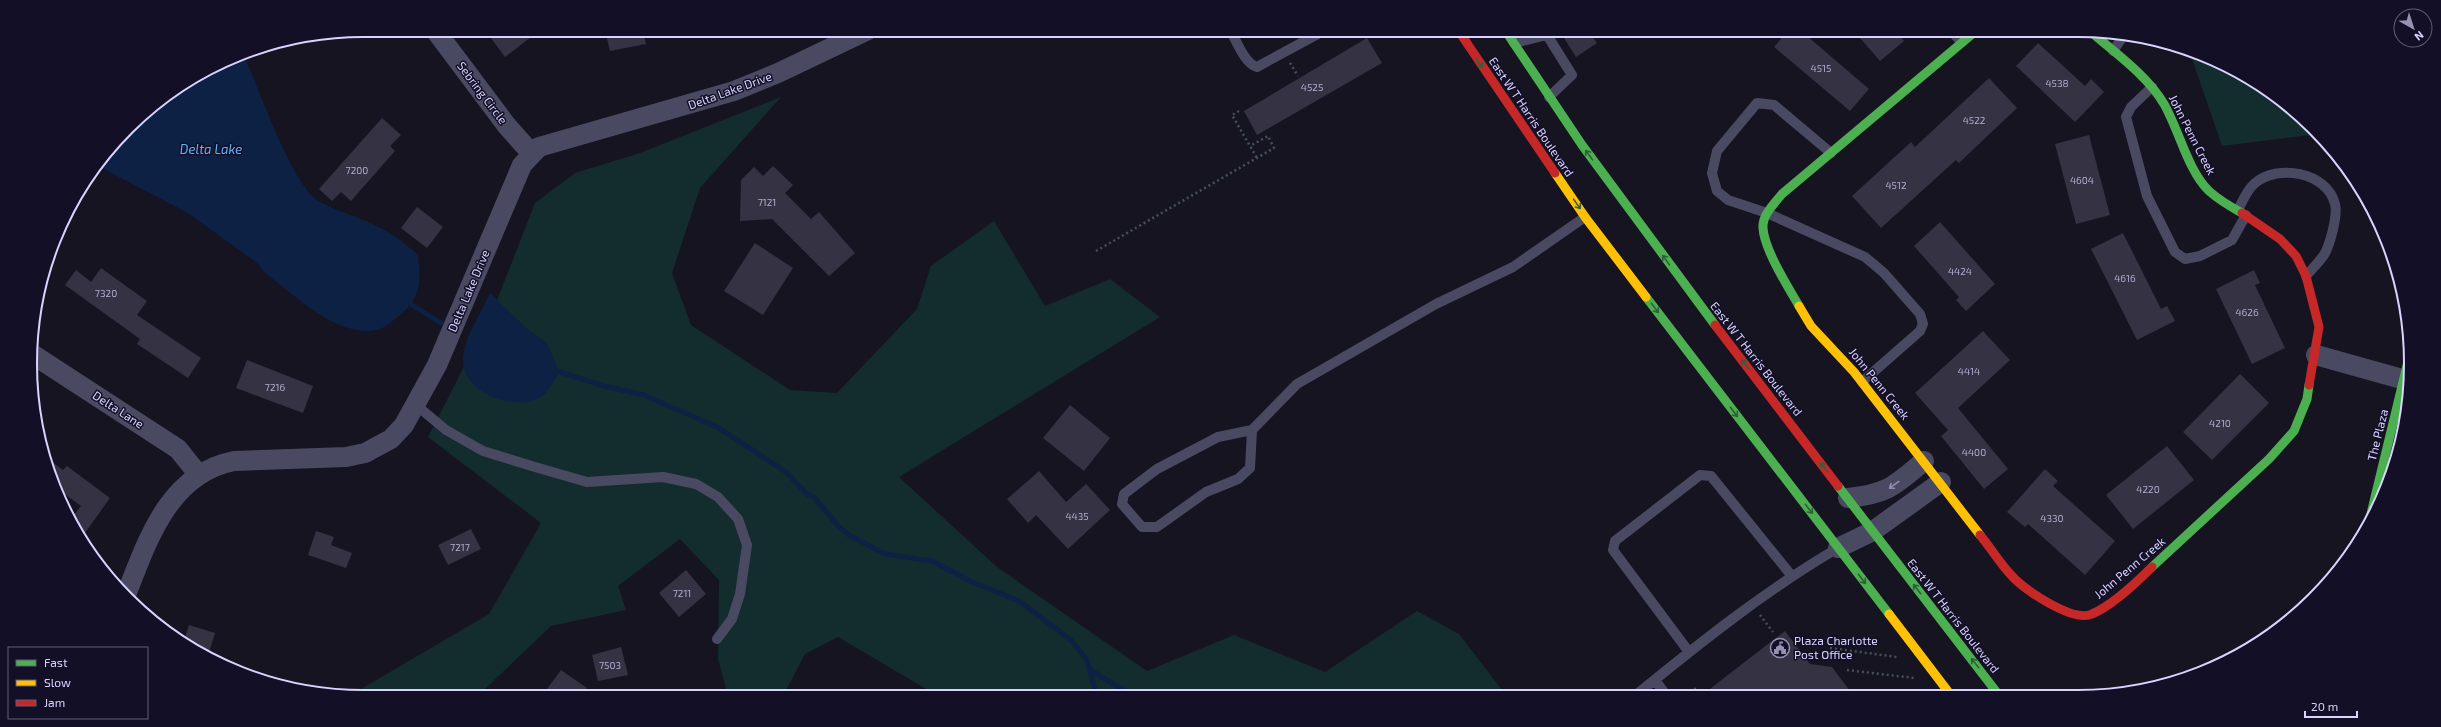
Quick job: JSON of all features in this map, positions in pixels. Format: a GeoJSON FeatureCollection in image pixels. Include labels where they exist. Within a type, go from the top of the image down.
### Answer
{"type":"FeatureCollection","features":[{"type":"Feature","properties":{"kind":"main road","name":"East W T Harris Boulevard"},"geometry":{"type":"LineString","coordinates":[[1463,37],[1585,217],[1947,690]]}},
{"type":"Feature","properties":{"kind":"main road","name":"East W T Harris Boulevard"},"geometry":{"type":"LineString","coordinates":[[1510,37],[1549,97],[1672,270],[1995,690]]}},
{"type":"Feature","properties":{"kind":"main road","name":"John Penn Creek"},"geometry":{"type":"LineString","coordinates":[[1968,37],[1782,194],[1767,213],[1762,228],[1782,277],[1811,326],[1840,354],[1941,482],[2012,577],[2031,592],[2062,610],[2078,616],[2091,615],[2134,584],[2269,459],[2294,431],[2307,399],[2316,355],[2318,326],[2306,276],[2296,256],[2280,239],[2242,212],[2222,201],[2208,190],[2196,172],[2164,104],[2152,87],[2098,38]]}},
{"type":"Feature","properties":{"kind":"main road","name":"The Plaza"},"geometry":{"type":"LineString","coordinates":[[2377,493],[2402,400]]}},
{"type":"Feature","properties":{"kind":"street","name":"Sebring Circle"},"geometry":{"type":"LineString","coordinates":[[440,37],[507,126],[532,154]]}},
{"type":"Feature","properties":{"kind":"street","name":"Delta Lake Drive"},"geometry":{"type":"LineString","coordinates":[[128,589],[140,559],[162,516],[177,493],[198,474],[219,464],[234,461],[346,457],[365,453],[391,439],[404,425],[438,365],[522,165],[532,154],[547,144],[678,109],[734,91],[778,73],[853,37]]}},
{"type":"Feature","properties":{"kind":"street"},"geometry":{"type":"LineString","coordinates":[[2316,355],[2403,379]]}},
{"type":"Feature","properties":{"kind":"street","name":"Delta Lane"},"geometry":{"type":"LineString","coordinates":[[37,357],[178,449],[198,474]]}},
{"type":"Feature","properties":{"kind":"street"},"geometry":{"type":"LineString","coordinates":[[1848,498],[1872,495],[1886,491],[1924,461]]}},
{"type":"Feature","properties":{"kind":"street"},"geometry":{"type":"LineString","coordinates":[[1838,548],[1873,531],[1941,482]]}},
{"type":"Feature","properties":{"kind":"lane"},"geometry":{"type":"LineString","coordinates":[[1234,37],[1246,58],[1257,67],[1312,37]]}},
{"type":"Feature","properties":{"kind":"lane"},"geometry":{"type":"LineString","coordinates":[[1514,43],[1539,37]]}},
{"type":"Feature","properties":{"kind":"lane"},"geometry":{"type":"LineString","coordinates":[[1548,37],[1572,75],[1549,97]]}},
{"type":"Feature","properties":{"kind":"lane"},"geometry":{"type":"LineString","coordinates":[[1957,37],[1961,42]]}},
{"type":"Feature","properties":{"kind":"lane"},"geometry":{"type":"LineString","coordinates":[[2113,51],[2121,40]]}},
{"type":"Feature","properties":{"kind":"lane"},"geometry":{"type":"LineString","coordinates":[[2152,87],[2131,107],[2126,117],[2147,196],[2174,252],[2185,259],[2200,256],[2232,240],[2252,185],[2262,178],[2274,174],[2301,173],[2328,189],[2335,205],[2335,221],[2324,254],[2306,276]]}},
{"type":"Feature","properties":{"kind":"lane"},"geometry":{"type":"LineString","coordinates":[[1831,153],[1774,105],[1757,103],[1717,151],[1712,173],[1717,191],[1728,200],[1767,213],[1865,257],[1884,273],[1920,314],[1923,324],[1920,331],[1862,382]]}},
{"type":"Feature","properties":{"kind":"lane"},"geometry":{"type":"LineString","coordinates":[[1252,430],[1250,468],[1238,479],[1206,492],[1157,527],[1142,527],[1122,504],[1124,494],[1157,469],[1218,437],[1252,430],[1297,384],[1436,304],[1513,267],[1585,217]]}},
{"type":"Feature","properties":{"kind":"lane"},"geometry":{"type":"LineString","coordinates":[[416,405],[446,430],[483,450],[555,473],[587,482],[663,477],[696,484],[718,497],[738,519],[747,545],[740,594],[732,619],[717,638]]}},
{"type":"Feature","properties":{"kind":"lane"},"geometry":{"type":"LineString","coordinates":[[1689,652],[1613,550],[1615,541],[1700,475],[1711,476],[1791,575]]}},
{"type":"Feature","properties":{"kind":"lane"},"geometry":{"type":"LineString","coordinates":[[1642,690],[1689,652],[1791,575],[1838,548]]}},
{"type":"Feature","properties":{"kind":"lane"},"geometry":{"type":"LineString","coordinates":[[1655,680],[1662,690]]}},
{"type":"Feature","properties":{"kind":"path"},"geometry":{"type":"LineString","coordinates":[[1239,111],[1232,115],[1257,158]]}},
{"type":"Feature","properties":{"kind":"path"},"geometry":{"type":"LineString","coordinates":[[1096,251],[1274,148],[1268,136],[1250,146]]}},
{"type":"Feature","properties":{"kind":"path"},"geometry":{"type":"LineString","coordinates":[[1752,604],[1773,632]]}},
{"type":"Feature","properties":{"kind":"path"},"geometry":{"type":"LineString","coordinates":[[1830,648],[1901,658]]}},
{"type":"Feature","properties":{"kind":"path"},"geometry":{"type":"LineString","coordinates":[[1847,670],[1917,679]]}},
{"type":"Feature","properties":{"kind":"path"},"geometry":{"type":"LineString","coordinates":[[1693,690],[1698,686]]}},
{"type":"Feature","properties":{"kind":"green space"},"geometry":{"type":"Polygon","coordinates":[[[2192,58],[2222,71],[2259,92],[2293,118],[2310,135],[2222,146],[2192,58]]]}},
{"type":"Feature","properties":{"kind":"green space"},"geometry":{"type":"Polygon","coordinates":[[[781,97],[700,188],[672,273],[691,325],[790,390],[837,393],[917,309],[931,266],[994,221],[1045,306],[1110,279],[1160,317],[899,477],[997,567],[1147,671],[1234,635],[1325,672],[1417,611],[1459,634],[1502,690],[928,690],[838,637],[805,654],[786,690],[726,690],[718,659],[719,580],[680,539],[618,586],[626,610],[551,626],[485,690],[360,690],[489,614],[541,523],[428,437],[494,308],[535,203],[575,173],[640,153],[781,97]]]}},
{"type":"Feature","properties":{"kind":"water","name":"Delta Lake"},"geometry":{"type":"Polygon","coordinates":[[[246,59],[286,155],[307,190],[317,200],[324,204],[373,224],[385,231],[403,242],[418,255],[419,281],[416,295],[407,309],[383,328],[361,331],[346,328],[317,313],[303,303],[265,273],[257,263],[188,213],[102,168],[118,148],[148,118],[165,104],[200,81],[246,59]]]}},
{"type":"Feature","properties":{"kind":"water"},"geometry":{"type":"Polygon","coordinates":[[[490,293],[526,328],[547,343],[559,372],[548,390],[539,398],[528,402],[516,402],[490,396],[479,389],[470,380],[464,370],[463,358],[467,341],[490,293]]]}},
{"type":"Feature","properties":{"kind":"building"},"geometry":{"type":"Polygon","coordinates":[[[490,37],[531,37],[505,57],[490,37]]]}},
{"type":"Feature","properties":{"kind":"building"},"geometry":{"type":"Polygon","coordinates":[[[607,37],[644,37],[646,44],[610,51],[607,37]]]}},
{"type":"Feature","properties":{"kind":"building"},"geometry":{"type":"Polygon","coordinates":[[[1563,37],[1593,37],[1597,43],[1576,57],[1563,37]]]}},
{"type":"Feature","properties":{"kind":"building"},"geometry":{"type":"Polygon","coordinates":[[[1782,37],[1808,37],[1869,89],[1850,111],[1774,47],[1782,37]]]}},
{"type":"Feature","properties":{"kind":"building"},"geometry":{"type":"Polygon","coordinates":[[[1859,37],[1901,37],[1904,41],[1880,61],[1859,37]]]}},
{"type":"Feature","properties":{"kind":"building"},"geometry":{"type":"Polygon","coordinates":[[[1367,38],[1382,63],[1257,135],[1244,111],[1367,38]]]}},
{"type":"Feature","properties":{"kind":"building"},"geometry":{"type":"Polygon","coordinates":[[[2038,43],[2085,86],[2091,79],[2104,92],[2075,122],[2016,66],[2038,43]]]}},
{"type":"Feature","properties":{"kind":"building"},"geometry":{"type":"Polygon","coordinates":[[[1989,78],[2017,108],[1959,163],[1956,160],[1881,228],[1852,196],[1911,142],[1915,147],[1989,78]]]}},
{"type":"Feature","properties":{"kind":"building"},"geometry":{"type":"Polygon","coordinates":[[[382,118],[401,135],[390,146],[395,151],[351,201],[341,192],[332,201],[319,189],[382,118]]]}},
{"type":"Feature","properties":{"kind":"building"},"geometry":{"type":"Polygon","coordinates":[[[2089,135],[2110,215],[2076,224],[2055,144],[2089,135]]]}},
{"type":"Feature","properties":{"kind":"building"},"geometry":{"type":"Polygon","coordinates":[[[773,166],[793,185],[785,193],[811,219],[819,212],[855,253],[829,276],[772,219],[740,221],[741,180],[754,167],[763,176],[773,166]]]}},
{"type":"Feature","properties":{"kind":"building"},"geometry":{"type":"Polygon","coordinates":[[[417,207],[443,227],[427,248],[401,228],[417,207]]]}},
{"type":"Feature","properties":{"kind":"building"},"geometry":{"type":"Polygon","coordinates":[[[1940,222],[1995,284],[1966,311],[1956,300],[1959,297],[1914,246],[1940,222]]]}},
{"type":"Feature","properties":{"kind":"building"},"geometry":{"type":"Polygon","coordinates":[[[2123,233],[2161,309],[2167,306],[2175,321],[2137,340],[2091,249],[2123,233]]]}},
{"type":"Feature","properties":{"kind":"building"},"geometry":{"type":"Polygon","coordinates":[[[755,243],[793,268],[763,315],[724,291],[755,243]]]}},
{"type":"Feature","properties":{"kind":"building"},"geometry":{"type":"Polygon","coordinates":[[[101,268],[147,301],[137,315],[201,358],[188,378],[137,344],[140,339],[65,285],[76,270],[91,282],[101,268]]]}},
{"type":"Feature","properties":{"kind":"building"},"geometry":{"type":"Polygon","coordinates":[[[2254,270],[2260,283],[2255,285],[2285,348],[2252,364],[2216,289],[2254,270]]]}},
{"type":"Feature","properties":{"kind":"building"},"geometry":{"type":"Polygon","coordinates":[[[1983,331],[2010,360],[1958,408],[2008,469],[1984,489],[1941,436],[1948,430],[1915,393],[1983,331]]]}},
{"type":"Feature","properties":{"kind":"building"},"geometry":{"type":"Polygon","coordinates":[[[247,360],[313,386],[303,413],[236,388],[247,360]]]}},
{"type":"Feature","properties":{"kind":"building"},"geometry":{"type":"Polygon","coordinates":[[[2240,374],[2269,403],[2212,460],[2183,432],[2240,374]]]}},
{"type":"Feature","properties":{"kind":"building"},"geometry":{"type":"Polygon","coordinates":[[[1070,405],[1110,438],[1084,471],[1043,438],[1070,405]]]}},
{"type":"Feature","properties":{"kind":"building"},"geometry":{"type":"Polygon","coordinates":[[[2167,446],[2194,480],[2133,529],[2106,495],[2167,446]]]}},
{"type":"Feature","properties":{"kind":"building"},"geometry":{"type":"Polygon","coordinates":[[[52,462],[63,470],[67,466],[110,498],[85,533],[74,514],[81,506],[65,494],[52,462]]]}},
{"type":"Feature","properties":{"kind":"building"},"geometry":{"type":"Polygon","coordinates":[[[2045,469],[2058,481],[2053,486],[2115,541],[2085,575],[2028,524],[2025,527],[2007,512],[2045,469]]]}},
{"type":"Feature","properties":{"kind":"building"},"geometry":{"type":"Polygon","coordinates":[[[1039,471],[1066,502],[1086,484],[1110,510],[1068,549],[1036,515],[1028,523],[1007,499],[1039,471]]]}},
{"type":"Feature","properties":{"kind":"building"},"geometry":{"type":"Polygon","coordinates":[[[471,529],[481,549],[448,565],[438,545],[471,529]]]}},
{"type":"Feature","properties":{"kind":"building"},"geometry":{"type":"Polygon","coordinates":[[[316,531],[334,537],[331,545],[352,553],[346,568],[308,555],[316,531]]]}},
{"type":"Feature","properties":{"kind":"building"},"geometry":{"type":"Polygon","coordinates":[[[686,570],[706,594],[679,617],[659,593],[686,570]]]}},
{"type":"Feature","properties":{"kind":"building"},"geometry":{"type":"Polygon","coordinates":[[[189,625],[215,633],[210,651],[185,637],[189,625]]]}},
{"type":"Feature","properties":{"kind":"building","name":"Plaza Charlotte Post Office"},"geometry":{"type":"Polygon","coordinates":[[[1785,631],[1810,664],[1832,667],[1849,690],[1708,690],[1785,631]]]}},
{"type":"Feature","properties":{"kind":"building"},"geometry":{"type":"Polygon","coordinates":[[[621,647],[628,675],[598,681],[592,655],[621,647]]]}},
{"type":"Feature","properties":{"kind":"building"},"geometry":{"type":"Polygon","coordinates":[[[561,670],[587,688],[585,690],[547,689],[561,670]]]}},
{"type":"Feature","properties":{"kind":"waterway"},"geometry":{"type":"LineString","coordinates":[[410,301],[412,305],[441,323]]}},
{"type":"Feature","properties":{"kind":"waterway"},"geometry":{"type":"LineString","coordinates":[[554,370],[604,386],[644,395],[719,428],[786,472],[808,495],[814,497],[839,527],[849,535],[885,554],[932,561],[970,581],[1019,601],[1071,640],[1087,660],[1095,690]]}},
{"type":"Feature","properties":{"kind":"waterway"},"geometry":{"type":"LineString","coordinates":[[1092,671],[1123,690]]}},
{"type":"Feature","properties":{"kind":"traffic: fast"},"geometry":{"type":"LineString","coordinates":[[1510,37],[1582,145],[1715,325]]}},
{"type":"Feature","properties":{"kind":"traffic: fast"},"geometry":{"type":"LineString","coordinates":[[1799,306],[1777,268],[1764,237],[1763,223],[1766,214],[1782,194],[1969,37]]}},
{"type":"Feature","properties":{"kind":"traffic: fast"},"geometry":{"type":"LineString","coordinates":[[2098,38],[2140,74],[2157,93],[2169,114],[2189,162],[2202,183],[2209,191],[2229,206],[2242,213]]}},
{"type":"Feature","properties":{"kind":"traffic: fast"},"geometry":{"type":"LineString","coordinates":[[1646,297],[1889,614]]}},
{"type":"Feature","properties":{"kind":"traffic: fast"},"geometry":{"type":"LineString","coordinates":[[2375,496],[2403,381]]}},
{"type":"Feature","properties":{"kind":"traffic: fast"},"geometry":{"type":"LineString","coordinates":[[2152,567],[2269,459],[2294,431],[2307,399],[2309,385]]}},
{"type":"Feature","properties":{"kind":"traffic: fast"},"geometry":{"type":"LineString","coordinates":[[1838,486],[1995,690]]}},
{"type":"Feature","properties":{"kind":"traffic: slow"},"geometry":{"type":"LineString","coordinates":[[1555,173],[1585,217],[1646,297]]}},
{"type":"Feature","properties":{"kind":"traffic: slow"},"geometry":{"type":"LineString","coordinates":[[1799,306],[1811,326],[1854,372],[1980,535]]}},
{"type":"Feature","properties":{"kind":"traffic: slow"},"geometry":{"type":"LineString","coordinates":[[1889,614],[1947,690]]}},
{"type":"Feature","properties":{"kind":"traffic: jam"},"geometry":{"type":"LineString","coordinates":[[1463,37],[1555,173]]}},
{"type":"Feature","properties":{"kind":"traffic: jam"},"geometry":{"type":"LineString","coordinates":[[2242,213],[2280,239],[2296,256],[2306,276],[2319,327],[2309,385]]}},
{"type":"Feature","properties":{"kind":"traffic: jam"},"geometry":{"type":"LineString","coordinates":[[1715,325],[1838,486]]}},
{"type":"Feature","properties":{"kind":"traffic: jam"},"geometry":{"type":"LineString","coordinates":[[1980,535],[2003,566],[2018,582],[2050,604],[2062,610],[2084,616],[2099,610],[2124,593],[2152,567]]}},
{"type":"Feature","properties":{"kind":"place","name":"Plaza Charlotte Post Office"},"geometry":{"type":"Point","coordinates":[1780,648]}}]}
